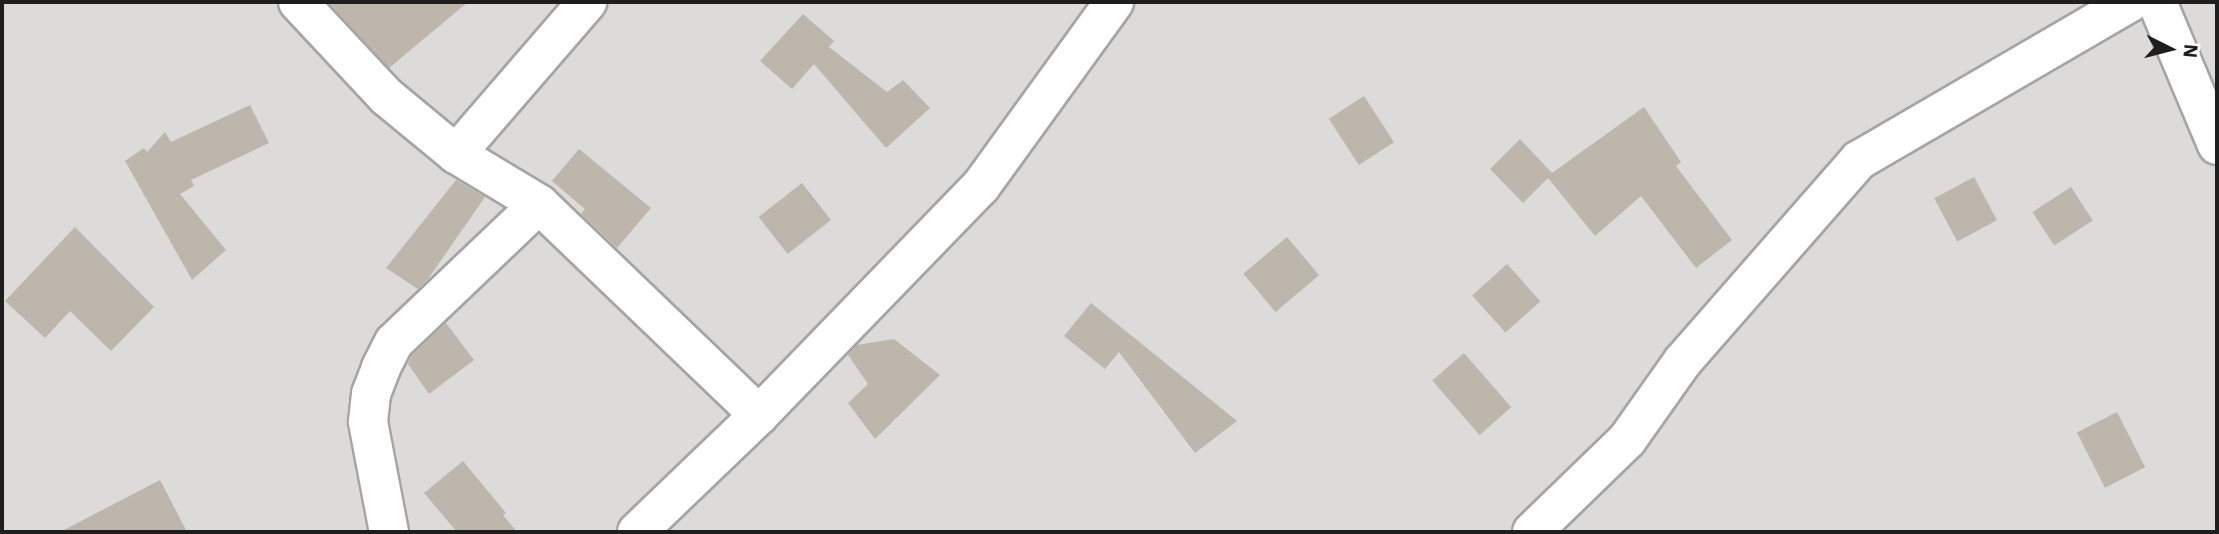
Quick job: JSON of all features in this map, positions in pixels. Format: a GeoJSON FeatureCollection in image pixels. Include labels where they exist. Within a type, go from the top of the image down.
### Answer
{"type":"FeatureCollection","features":[{"type":"Feature","properties":{"kind":"street"},"geometry":{"type":"LineString","coordinates":[[298,2],[387,97],[456,154],[539,204],[759,415]]}},
{"type":"Feature","properties":{"kind":"street"},"geometry":{"type":"LineString","coordinates":[[456,154],[587,2]]}},
{"type":"Feature","properties":{"kind":"street"},"geometry":{"type":"LineString","coordinates":[[637,532],[759,415],[981,186],[1115,2]]}},
{"type":"Feature","properties":{"kind":"street"},"geometry":{"type":"LineString","coordinates":[[1532,532],[1627,440],[1683,361],[1859,160],[2130,2]]}},
{"type":"Feature","properties":{"kind":"street"},"geometry":{"type":"LineString","coordinates":[[2157,2],[2217,145]]}},
{"type":"Feature","properties":{"kind":"street"},"geometry":{"type":"LineString","coordinates":[[389,532],[368,422],[370,394],[381,368],[394,342],[539,204]]}},
{"type":"Feature","properties":{"kind":"shaded area"},"geometry":{"type":"Polygon","coordinates":[[[2,2],[2217,2],[2217,532],[2,532],[2,2]]]}},
{"type":"Feature","properties":{"kind":"building"},"geometry":{"type":"Polygon","coordinates":[[[328,2],[468,2],[389,68],[328,2]]]}},
{"type":"Feature","properties":{"kind":"building"},"geometry":{"type":"Polygon","coordinates":[[[803,14],[834,41],[829,47],[887,92],[903,80],[930,108],[886,148],[814,64],[792,89],[760,61],[803,14]]]}},
{"type":"Feature","properties":{"kind":"building"},"geometry":{"type":"Polygon","coordinates":[[[1364,96],[1394,142],[1359,165],[1329,119],[1364,96]]]}},
{"type":"Feature","properties":{"kind":"building"},"geometry":{"type":"Polygon","coordinates":[[[250,105],[269,143],[191,180],[194,186],[180,194],[226,250],[192,280],[125,161],[144,148],[147,152],[165,132],[171,142],[250,105]]]}},
{"type":"Feature","properties":{"kind":"building"},"geometry":{"type":"Polygon","coordinates":[[[1644,107],[1681,162],[1676,166],[1732,240],[1696,268],[1641,196],[1595,236],[1548,178],[1523,203],[1490,169],[1520,139],[1552,173],[1644,107]]]}},
{"type":"Feature","properties":{"kind":"building"},"geometry":{"type":"Polygon","coordinates":[[[579,149],[651,208],[617,248],[581,214],[585,209],[552,181],[579,149]]]}},
{"type":"Feature","properties":{"kind":"building"},"geometry":{"type":"Polygon","coordinates":[[[1974,177],[1997,220],[1957,241],[1934,198],[1974,177]]]}},
{"type":"Feature","properties":{"kind":"building"},"geometry":{"type":"Polygon","coordinates":[[[456,180],[485,197],[428,279],[418,289],[386,268],[456,180]]]}},
{"type":"Feature","properties":{"kind":"building"},"geometry":{"type":"Polygon","coordinates":[[[802,183],[831,220],[788,254],[759,217],[802,183]]]}},
{"type":"Feature","properties":{"kind":"building"},"geometry":{"type":"Polygon","coordinates":[[[2071,187],[2093,221],[2054,246],[2032,212],[2071,187]]]}},
{"type":"Feature","properties":{"kind":"building"},"geometry":{"type":"Polygon","coordinates":[[[75,227],[154,307],[111,351],[70,311],[45,338],[5,301],[75,227]]]}},
{"type":"Feature","properties":{"kind":"building"},"geometry":{"type":"Polygon","coordinates":[[[1287,237],[1319,275],[1275,312],[1243,274],[1287,237]]]}},
{"type":"Feature","properties":{"kind":"building"},"geometry":{"type":"Polygon","coordinates":[[[1507,264],[1540,301],[1506,333],[1472,295],[1507,264]]]}},
{"type":"Feature","properties":{"kind":"building"},"geometry":{"type":"Polygon","coordinates":[[[1091,303],[1237,421],[1195,453],[1119,352],[1105,369],[1064,336],[1091,303]]]}},
{"type":"Feature","properties":{"kind":"building"},"geometry":{"type":"Polygon","coordinates":[[[446,323],[474,360],[429,394],[408,364],[412,355],[446,323]]]}},
{"type":"Feature","properties":{"kind":"building"},"geometry":{"type":"Polygon","coordinates":[[[894,339],[940,375],[875,439],[848,403],[868,384],[848,355],[857,345],[894,339]]]}},
{"type":"Feature","properties":{"kind":"building"},"geometry":{"type":"Polygon","coordinates":[[[1464,353],[1511,407],[1480,435],[1432,381],[1464,353]]]}},
{"type":"Feature","properties":{"kind":"building"},"geometry":{"type":"Polygon","coordinates":[[[2117,412],[2145,467],[2105,488],[2077,432],[2117,412]]]}},
{"type":"Feature","properties":{"kind":"building"},"geometry":{"type":"Polygon","coordinates":[[[463,461],[506,513],[503,515],[517,532],[457,532],[424,493],[463,461]]]}},
{"type":"Feature","properties":{"kind":"building"},"geometry":{"type":"Polygon","coordinates":[[[160,480],[187,532],[60,532],[160,480]]]}}]}
